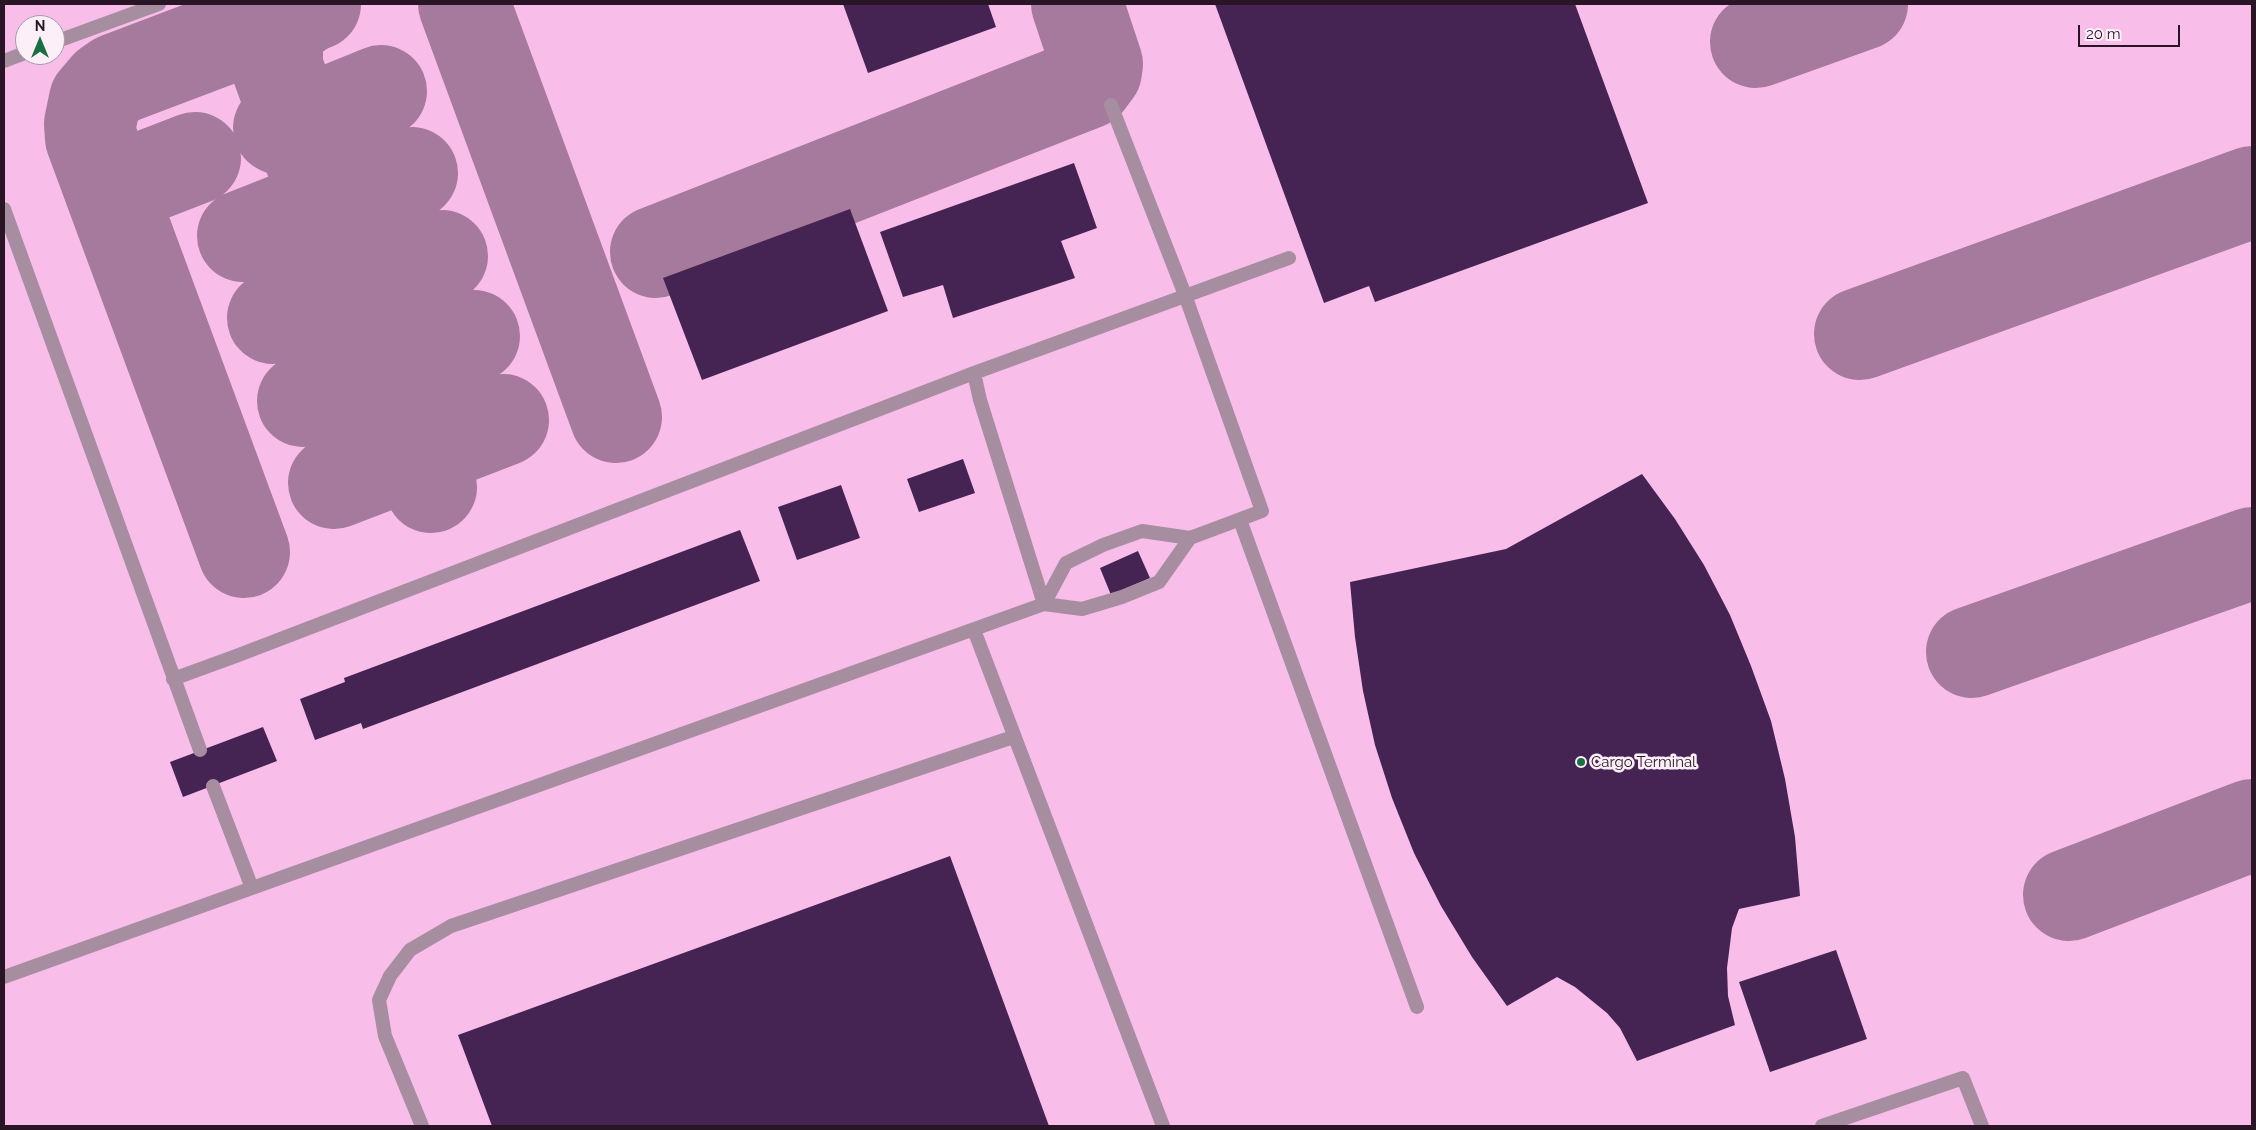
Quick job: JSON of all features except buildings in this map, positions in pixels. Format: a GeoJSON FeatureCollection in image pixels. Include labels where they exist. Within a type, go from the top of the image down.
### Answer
{"type":"FeatureCollection","features":[{"type":"Feature","properties":{"kind":"lane"},"geometry":{"type":"LineString","coordinates":[[65,38],[159,4]]}},
{"type":"Feature","properties":{"kind":"lane"},"geometry":{"type":"LineString","coordinates":[[1044,604],[1066,563],[1103,546],[1142,531],[1190,538],[1262,511],[1185,296],[1111,105]]}},
{"type":"Feature","properties":{"kind":"lane"},"geometry":{"type":"LineString","coordinates":[[4,209],[200,750]]}},
{"type":"Feature","properties":{"kind":"lane"},"geometry":{"type":"LineString","coordinates":[[173,679],[974,374],[1289,258]]}},
{"type":"Feature","properties":{"kind":"lane"},"geometry":{"type":"LineString","coordinates":[[974,374],[980,400],[1044,604]]}},
{"type":"Feature","properties":{"kind":"lane"},"geometry":{"type":"LineString","coordinates":[[1240,520],[1417,1007]]}},
{"type":"Feature","properties":{"kind":"lane"},"geometry":{"type":"LineString","coordinates":[[4,977],[1044,604],[1082,609],[1159,582],[1190,538]]}},
{"type":"Feature","properties":{"kind":"lane"},"geometry":{"type":"LineString","coordinates":[[974,630],[1013,737],[1163,1126]]}},
{"type":"Feature","properties":{"kind":"lane"},"geometry":{"type":"LineString","coordinates":[[422,1126],[385,1036],[379,1000],[390,976],[410,950],[451,926],[1013,737]]}},
{"type":"Feature","properties":{"kind":"lane"},"geometry":{"type":"LineString","coordinates":[[213,786],[252,888]]}},
{"type":"Feature","properties":{"kind":"lane"},"geometry":{"type":"LineString","coordinates":[[1822,1126],[1963,1078],[1982,1126]]}},
{"type":"Feature","properties":{"kind":"taxiway"},"geometry":{"type":"LineString","coordinates":[[305,4],[301,11],[286,20],[281,27],[277,46],[277,67],[431,487]]}},
{"type":"Feature","properties":{"kind":"taxiway"},"geometry":{"type":"LineString","coordinates":[[244,552],[91,138],[90,124],[95,100],[107,86],[117,79],[315,4]]}},
{"type":"Feature","properties":{"kind":"taxiway"},"geometry":{"type":"LineString","coordinates":[[464,4],[616,417]]}},
{"type":"Feature","properties":{"kind":"taxiway"},"geometry":{"type":"LineString","coordinates":[[656,252],[1087,83],[1096,71],[1097,64],[1077,4]]}},
{"type":"Feature","properties":{"kind":"taxiway"},"geometry":{"type":"LineString","coordinates":[[1756,42],[1862,4]]}},
{"type":"Feature","properties":{"kind":"taxiway"},"geometry":{"type":"LineString","coordinates":[[279,128],[298,136],[305,143],[306,128],[312,119],[381,91]]}},
{"type":"Feature","properties":{"kind":"taxiway"},"geometry":{"type":"LineString","coordinates":[[102,166],[114,180],[133,182],[195,158]]}},
{"type":"Feature","properties":{"kind":"taxiway"},"geometry":{"type":"LineString","coordinates":[[334,225],[336,213],[345,198],[412,173]]}},
{"type":"Feature","properties":{"kind":"taxiway"},"geometry":{"type":"LineString","coordinates":[[243,236],[309,210],[318,198],[319,183],[336,196],[345,198]]}},
{"type":"Feature","properties":{"kind":"taxiway"},"geometry":{"type":"LineString","coordinates":[[1860,334],[2252,192]]}},
{"type":"Feature","properties":{"kind":"taxiway"},"geometry":{"type":"LineString","coordinates":[[365,310],[366,297],[369,289],[375,282],[442,256]]}},
{"type":"Feature","properties":{"kind":"taxiway"},"geometry":{"type":"LineString","coordinates":[[273,318],[341,292],[350,278],[350,268],[358,276],[375,282]]}},
{"type":"Feature","properties":{"kind":"taxiway"},"geometry":{"type":"LineString","coordinates":[[395,389],[395,379],[406,363],[474,336]]}},
{"type":"Feature","properties":{"kind":"taxiway"},"geometry":{"type":"LineString","coordinates":[[303,401],[370,375],[379,362],[380,350],[387,356],[406,363]]}},
{"type":"Feature","properties":{"kind":"taxiway"},"geometry":{"type":"LineString","coordinates":[[425,474],[427,461],[438,445],[503,420]]}},
{"type":"Feature","properties":{"kind":"taxiway"},"geometry":{"type":"LineString","coordinates":[[334,483],[399,458],[408,449],[411,432],[421,441],[438,445]]}},
{"type":"Feature","properties":{"kind":"taxiway"},"geometry":{"type":"LineString","coordinates":[[1972,652],[2252,553]]}},
{"type":"Feature","properties":{"kind":"taxiway"},"geometry":{"type":"LineString","coordinates":[[2069,895],[2252,825]]}},
{"type":"Feature","properties":{"kind":"place","name":"Cargo Terminal"},"geometry":{"type":"Point","coordinates":[1581,762]}}]}
